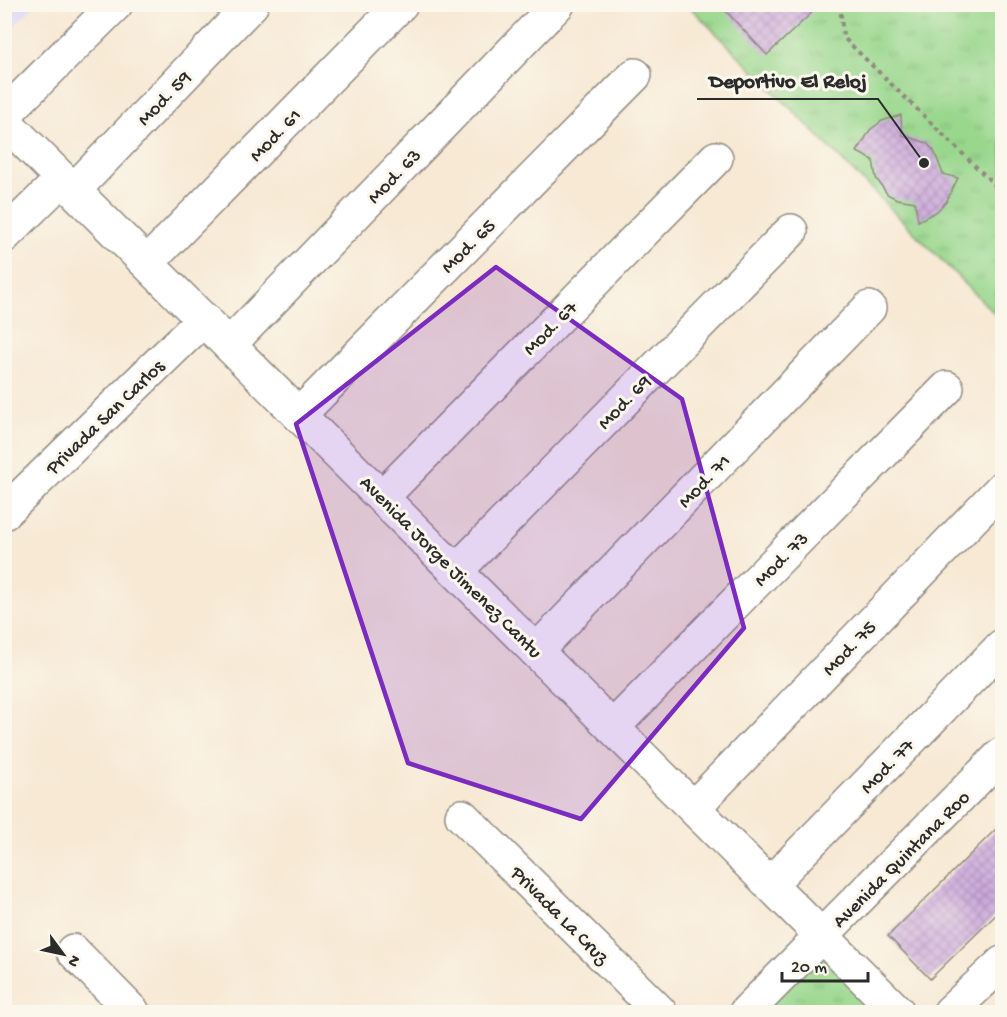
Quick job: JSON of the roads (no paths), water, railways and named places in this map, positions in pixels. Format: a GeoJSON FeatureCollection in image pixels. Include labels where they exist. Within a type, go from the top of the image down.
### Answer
{"type":"FeatureCollection","features":[{"type":"Feature","properties":{"kind":"street"},"geometry":{"type":"LineString","coordinates":[[4,115],[116,4]]}},
{"type":"Feature","properties":{"kind":"street","name":"Mod. 59"},"geometry":{"type":"LineString","coordinates":[[4,236],[68,185],[252,4]]}},
{"type":"Feature","properties":{"kind":"street","name":"Mod. 61"},"geometry":{"type":"LineString","coordinates":[[147,263],[401,4]]}},
{"type":"Feature","properties":{"kind":"street","name":"Mod. 63"},"geometry":{"type":"LineString","coordinates":[[229,345],[558,4]]}},
{"type":"Feature","properties":{"kind":"street","name":"Mod. 65"},"geometry":{"type":"LineString","coordinates":[[299,415],[635,75]]}},
{"type":"Feature","properties":{"kind":"street","name":"Avenida Jorge Jimenez Cantu"},"geometry":{"type":"LineString","coordinates":[[4,122],[898,1012]]}},
{"type":"Feature","properties":{"kind":"street","name":"Mod. 67"},"geometry":{"type":"LineString","coordinates":[[382,496],[716,158]]}},
{"type":"Feature","properties":{"kind":"street","name":"Mod. 69"},"geometry":{"type":"LineString","coordinates":[[456,572],[790,231]]}},
{"type":"Feature","properties":{"kind":"street","name":"Mod. 71"},"geometry":{"type":"LineString","coordinates":[[536,651],[869,308]]}},
{"type":"Feature","properties":{"kind":"street","name":"Privada San Carlos"},"geometry":{"type":"LineString","coordinates":[[4,513],[204,319]]}},
{"type":"Feature","properties":{"kind":"street","name":"Mod. 73"},"geometry":{"type":"LineString","coordinates":[[613,728],[947,388]]}},
{"type":"Feature","properties":{"kind":"street","name":"Mod. 75"},"geometry":{"type":"LineString","coordinates":[[694,807],[1002,488]]}},
{"type":"Feature","properties":{"kind":"street","name":"Mod. 77"},"geometry":{"type":"LineString","coordinates":[[771,884],[1002,646]]}},
{"type":"Feature","properties":{"kind":"street","name":"Avenida Quintana Roo"},"geometry":{"type":"LineString","coordinates":[[746,1012],[1002,754]]}},
{"type":"Feature","properties":{"kind":"street","name":"Privada La Cruz"},"geometry":{"type":"LineString","coordinates":[[462,816],[660,1012]]}},
{"type":"Feature","properties":{"kind":"street"},"geometry":{"type":"LineString","coordinates":[[73,951],[133,1012]]}},
{"type":"Feature","properties":{"kind":"street"},"geometry":{"type":"LineString","coordinates":[[950,1012],[1002,963]]}},
{"type":"Feature","properties":{"kind":"place","name":"Deportivo El Reloj"},"geometry":{"type":"Point","coordinates":[924,163]}}]}
